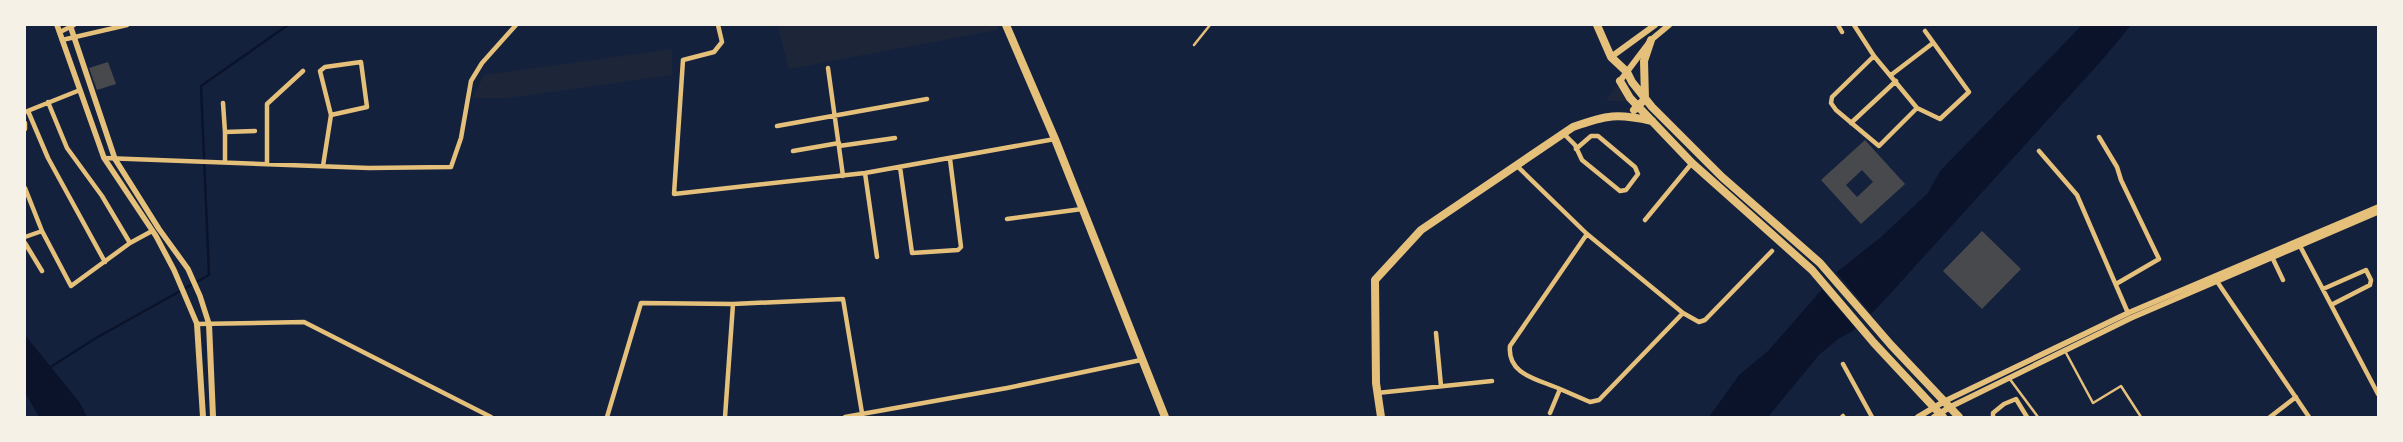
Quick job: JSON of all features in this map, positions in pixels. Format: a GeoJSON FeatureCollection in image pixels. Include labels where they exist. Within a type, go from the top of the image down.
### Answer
{"type":"FeatureCollection","features":[{"type":"Feature","properties":{"kind":"main road"},"geometry":{"type":"LineString","coordinates":[[1006,25],[1055,139],[1165,417]]}},
{"type":"Feature","properties":{"kind":"main road"},"geometry":{"type":"LineString","coordinates":[[1597,25],[1611,57],[1627,72],[1645,99],[1722,177],[1820,263],[1882,336],[1960,417]]}},
{"type":"Feature","properties":{"kind":"main road"},"geometry":{"type":"LineString","coordinates":[[1611,57],[1655,25]]}},
{"type":"Feature","properties":{"kind":"main road"},"geometry":{"type":"LineString","coordinates":[[1669,25],[1651,40],[1620,81],[1630,98],[1692,163],[1812,270],[1937,414]]}},
{"type":"Feature","properties":{"kind":"main road"},"geometry":{"type":"LineString","coordinates":[[1629,116],[1645,99],[1644,61],[1651,40]]}},
{"type":"Feature","properties":{"kind":"main road"},"geometry":{"type":"LineString","coordinates":[[1381,417],[1378,393],[1375,280],[1421,230],[1573,127],[1616,114],[1652,121]]}},
{"type":"Feature","properties":{"kind":"main road"},"geometry":{"type":"LineString","coordinates":[[197,324],[203,417]]}},
{"type":"Feature","properties":{"kind":"main road"},"geometry":{"type":"LineString","coordinates":[[209,324],[213,417]]}},
{"type":"Feature","properties":{"kind":"main road"},"geometry":{"type":"LineString","coordinates":[[1921,416],[1937,414],[1948,404]]}},
{"type":"Feature","properties":{"kind":"street"},"geometry":{"type":"LineString","coordinates":[[57,25],[104,158],[152,231],[174,270],[197,324],[304,322],[491,417]]}},
{"type":"Feature","properties":{"kind":"street"},"geometry":{"type":"LineString","coordinates":[[62,40],[127,25]]}},
{"type":"Feature","properties":{"kind":"street"},"geometry":{"type":"LineString","coordinates":[[104,158],[323,166],[451,167],[461,138],[471,81],[482,63],[516,25]]}},
{"type":"Feature","properties":{"kind":"street"},"geometry":{"type":"LineString","coordinates":[[718,25],[722,42],[714,52],[683,60],[674,194],[864,173],[1055,139]]}},
{"type":"Feature","properties":{"kind":"street"},"geometry":{"type":"LineString","coordinates":[[1838,25],[1842,32]]}},
{"type":"Feature","properties":{"kind":"street"},"geometry":{"type":"LineString","coordinates":[[1855,25],[1874,56],[1917,108],[1940,119],[1969,92],[1924,31]]}},
{"type":"Feature","properties":{"kind":"street"},"geometry":{"type":"LineString","coordinates":[[60,32],[72,26],[115,159],[188,269],[200,296],[209,324]]}},
{"type":"Feature","properties":{"kind":"street"},"geometry":{"type":"LineString","coordinates":[[1891,75],[1933,43]]}},
{"type":"Feature","properties":{"kind":"street"},"geometry":{"type":"LineString","coordinates":[[1874,56],[1832,97],[1831,103],[1878,146],[1917,108]]}},
{"type":"Feature","properties":{"kind":"street"},"geometry":{"type":"LineString","coordinates":[[323,166],[331,115],[320,71],[325,67],[361,62],[367,107],[331,115]]}},
{"type":"Feature","properties":{"kind":"street"},"geometry":{"type":"LineString","coordinates":[[828,68],[843,176]]}},
{"type":"Feature","properties":{"kind":"street"},"geometry":{"type":"LineString","coordinates":[[267,164],[267,104],[303,71]]}},
{"type":"Feature","properties":{"kind":"street"},"geometry":{"type":"LineString","coordinates":[[1851,123],[1896,81]]}},
{"type":"Feature","properties":{"kind":"street"},"geometry":{"type":"LineString","coordinates":[[80,90],[26,111],[48,158],[105,262]]}},
{"type":"Feature","properties":{"kind":"street"},"geometry":{"type":"LineString","coordinates":[[777,126],[927,99]]}},
{"type":"Feature","properties":{"kind":"street"},"geometry":{"type":"LineString","coordinates":[[48,102],[67,148],[102,196],[130,244]]}},
{"type":"Feature","properties":{"kind":"street"},"geometry":{"type":"LineString","coordinates":[[223,103],[225,162]]}},
{"type":"Feature","properties":{"kind":"street"},"geometry":{"type":"LineString","coordinates":[[25,123],[25,129]]}},
{"type":"Feature","properties":{"kind":"street"},"geometry":{"type":"LineString","coordinates":[[225,132],[255,131]]}},
{"type":"Feature","properties":{"kind":"street"},"geometry":{"type":"LineString","coordinates":[[1563,133],[1582,160],[1620,191],[1626,190],[1638,174],[1632,165],[1598,136],[1591,136],[1576,149]]}},
{"type":"Feature","properties":{"kind":"street"},"geometry":{"type":"LineString","coordinates":[[2099,137],[2117,167],[2121,180],[2160,259],[2116,284]]}},
{"type":"Feature","properties":{"kind":"street"},"geometry":{"type":"LineString","coordinates":[[793,151],[894,138]]}},
{"type":"Feature","properties":{"kind":"street"},"geometry":{"type":"LineString","coordinates":[[2039,151],[2077,195],[2128,313]]}},
{"type":"Feature","properties":{"kind":"street"},"geometry":{"type":"LineString","coordinates":[[900,167],[912,253],[958,250],[961,247],[950,159]]}},
{"type":"Feature","properties":{"kind":"street"},"geometry":{"type":"LineString","coordinates":[[1645,220],[1692,163]]}},
{"type":"Feature","properties":{"kind":"street"},"geometry":{"type":"LineString","coordinates":[[1516,165],[1587,234],[1683,313],[1699,322],[1705,320],[1772,251]]}},
{"type":"Feature","properties":{"kind":"street"},"geometry":{"type":"LineString","coordinates":[[864,173],[877,257]]}},
{"type":"Feature","properties":{"kind":"street"},"geometry":{"type":"LineString","coordinates":[[25,188],[42,231],[71,286],[130,244],[152,231]]}},
{"type":"Feature","properties":{"kind":"street"},"geometry":{"type":"LineString","coordinates":[[1957,399],[2008,377],[2215,279],[2378,207]]}},
{"type":"Feature","properties":{"kind":"street"},"geometry":{"type":"LineString","coordinates":[[1007,219],[1082,209]]}},
{"type":"Feature","properties":{"kind":"street"},"geometry":{"type":"LineString","coordinates":[[1948,404],[2128,313],[2300,246],[2378,212]]}},
{"type":"Feature","properties":{"kind":"street"},"geometry":{"type":"LineString","coordinates":[[25,237],[42,231]]}},
{"type":"Feature","properties":{"kind":"street"},"geometry":{"type":"LineString","coordinates":[[1587,234],[1510,346],[1509,355],[1512,365],[1518,371],[1590,402],[1599,400],[1683,313]]}},
{"type":"Feature","properties":{"kind":"street"},"geometry":{"type":"LineString","coordinates":[[25,243],[42,271]]}},
{"type":"Feature","properties":{"kind":"street"},"geometry":{"type":"LineString","coordinates":[[2300,246],[2378,394]]}},
{"type":"Feature","properties":{"kind":"street"},"geometry":{"type":"LineString","coordinates":[[2272,257],[2283,280]]}},
{"type":"Feature","properties":{"kind":"street"},"geometry":{"type":"LineString","coordinates":[[2323,289],[2366,270],[2371,280],[2370,286],[2331,305]]}},
{"type":"Feature","properties":{"kind":"street"},"geometry":{"type":"LineString","coordinates":[[2215,279],[2309,417]]}},
{"type":"Feature","properties":{"kind":"street"},"geometry":{"type":"LineString","coordinates":[[607,417],[641,303],[733,304],[842,299],[862,413]]}},
{"type":"Feature","properties":{"kind":"street"},"geometry":{"type":"LineString","coordinates":[[725,417],[733,304]]}},
{"type":"Feature","properties":{"kind":"street"},"geometry":{"type":"LineString","coordinates":[[1436,333],[1441,386]]}},
{"type":"Feature","properties":{"kind":"street"},"geometry":{"type":"LineString","coordinates":[[845,417],[1007,388],[1141,360]]}},
{"type":"Feature","properties":{"kind":"street"},"geometry":{"type":"LineString","coordinates":[[1843,364],[1872,417]]}},
{"type":"Feature","properties":{"kind":"street"},"geometry":{"type":"LineString","coordinates":[[1378,393],[1492,381]]}},
{"type":"Feature","properties":{"kind":"street"},"geometry":{"type":"LineString","coordinates":[[1550,412],[1560,389]]}},
{"type":"Feature","properties":{"kind":"street"},"geometry":{"type":"LineString","coordinates":[[2270,417],[2296,397]]}},
{"type":"Feature","properties":{"kind":"street"},"geometry":{"type":"LineString","coordinates":[[1993,417],[1993,413],[2004,404],[2016,399],[2028,417]]}},
{"type":"Feature","properties":{"kind":"lane"},"geometry":{"type":"LineString","coordinates":[[1194,45],[1210,25]]}},
{"type":"Feature","properties":{"kind":"lane"},"geometry":{"type":"LineString","coordinates":[[2064,350],[2094,403],[2121,386],[2141,417]]}},
{"type":"Feature","properties":{"kind":"lane"},"geometry":{"type":"LineString","coordinates":[[2008,377],[2038,417]]}},
{"type":"Feature","properties":{"kind":"shaded area"},"geometry":{"type":"Polygon","coordinates":[[[792,25],[998,25],[997,30],[789,69],[778,27],[792,25]]]}},
{"type":"Feature","properties":{"kind":"shaded area"},"geometry":{"type":"Polygon","coordinates":[[[2082,25],[2131,25],[2103,59],[1880,305],[1853,331],[1838,339],[1819,355],[1768,417],[1709,417],[1739,375],[1769,350],[1838,271],[1881,237],[1928,193],[1940,171],[2082,25]]]}},
{"type":"Feature","properties":{"kind":"shaded area"},"geometry":{"type":"Polygon","coordinates":[[[672,49],[672,75],[509,98],[472,98],[484,75],[672,49]]]}},
{"type":"Feature","properties":{"kind":"shaded area"},"geometry":{"type":"Polygon","coordinates":[[[1620,80],[1628,101],[1606,101],[1620,80]]]}},
{"type":"Feature","properties":{"kind":"shaded area"},"geometry":{"type":"Polygon","coordinates":[[[25,335],[80,403],[87,417],[39,417],[25,392],[25,335]]]}},
{"type":"Feature","properties":{"kind":"pier"},"geometry":{"type":"Polygon","coordinates":[[[1835,271],[1873,316],[1858,331],[1820,287],[1835,271]]]}},
{"type":"Feature","properties":{"kind":"building"},"geometry":{"type":"Polygon","coordinates":[[[108,62],[116,84],[97,90],[89,68],[108,62]]]}},
{"type":"Feature","properties":{"kind":"building"},"geometry":{"type":"Polygon","coordinates":[[[1865,140],[1905,184],[1861,224],[1821,180],[1865,140]],[[1862,170],[1846,185],[1857,197],[1873,182],[1862,170]]]}},
{"type":"Feature","properties":{"kind":"building"},"geometry":{"type":"Polygon","coordinates":[[[1982,231],[2021,269],[1982,309],[1943,271],[1982,231]]]}},
{"type":"Feature","properties":{"kind":"waterway"},"geometry":{"type":"LineString","coordinates":[[49,368],[96,338],[209,275],[201,86],[288,25]]}}]}
